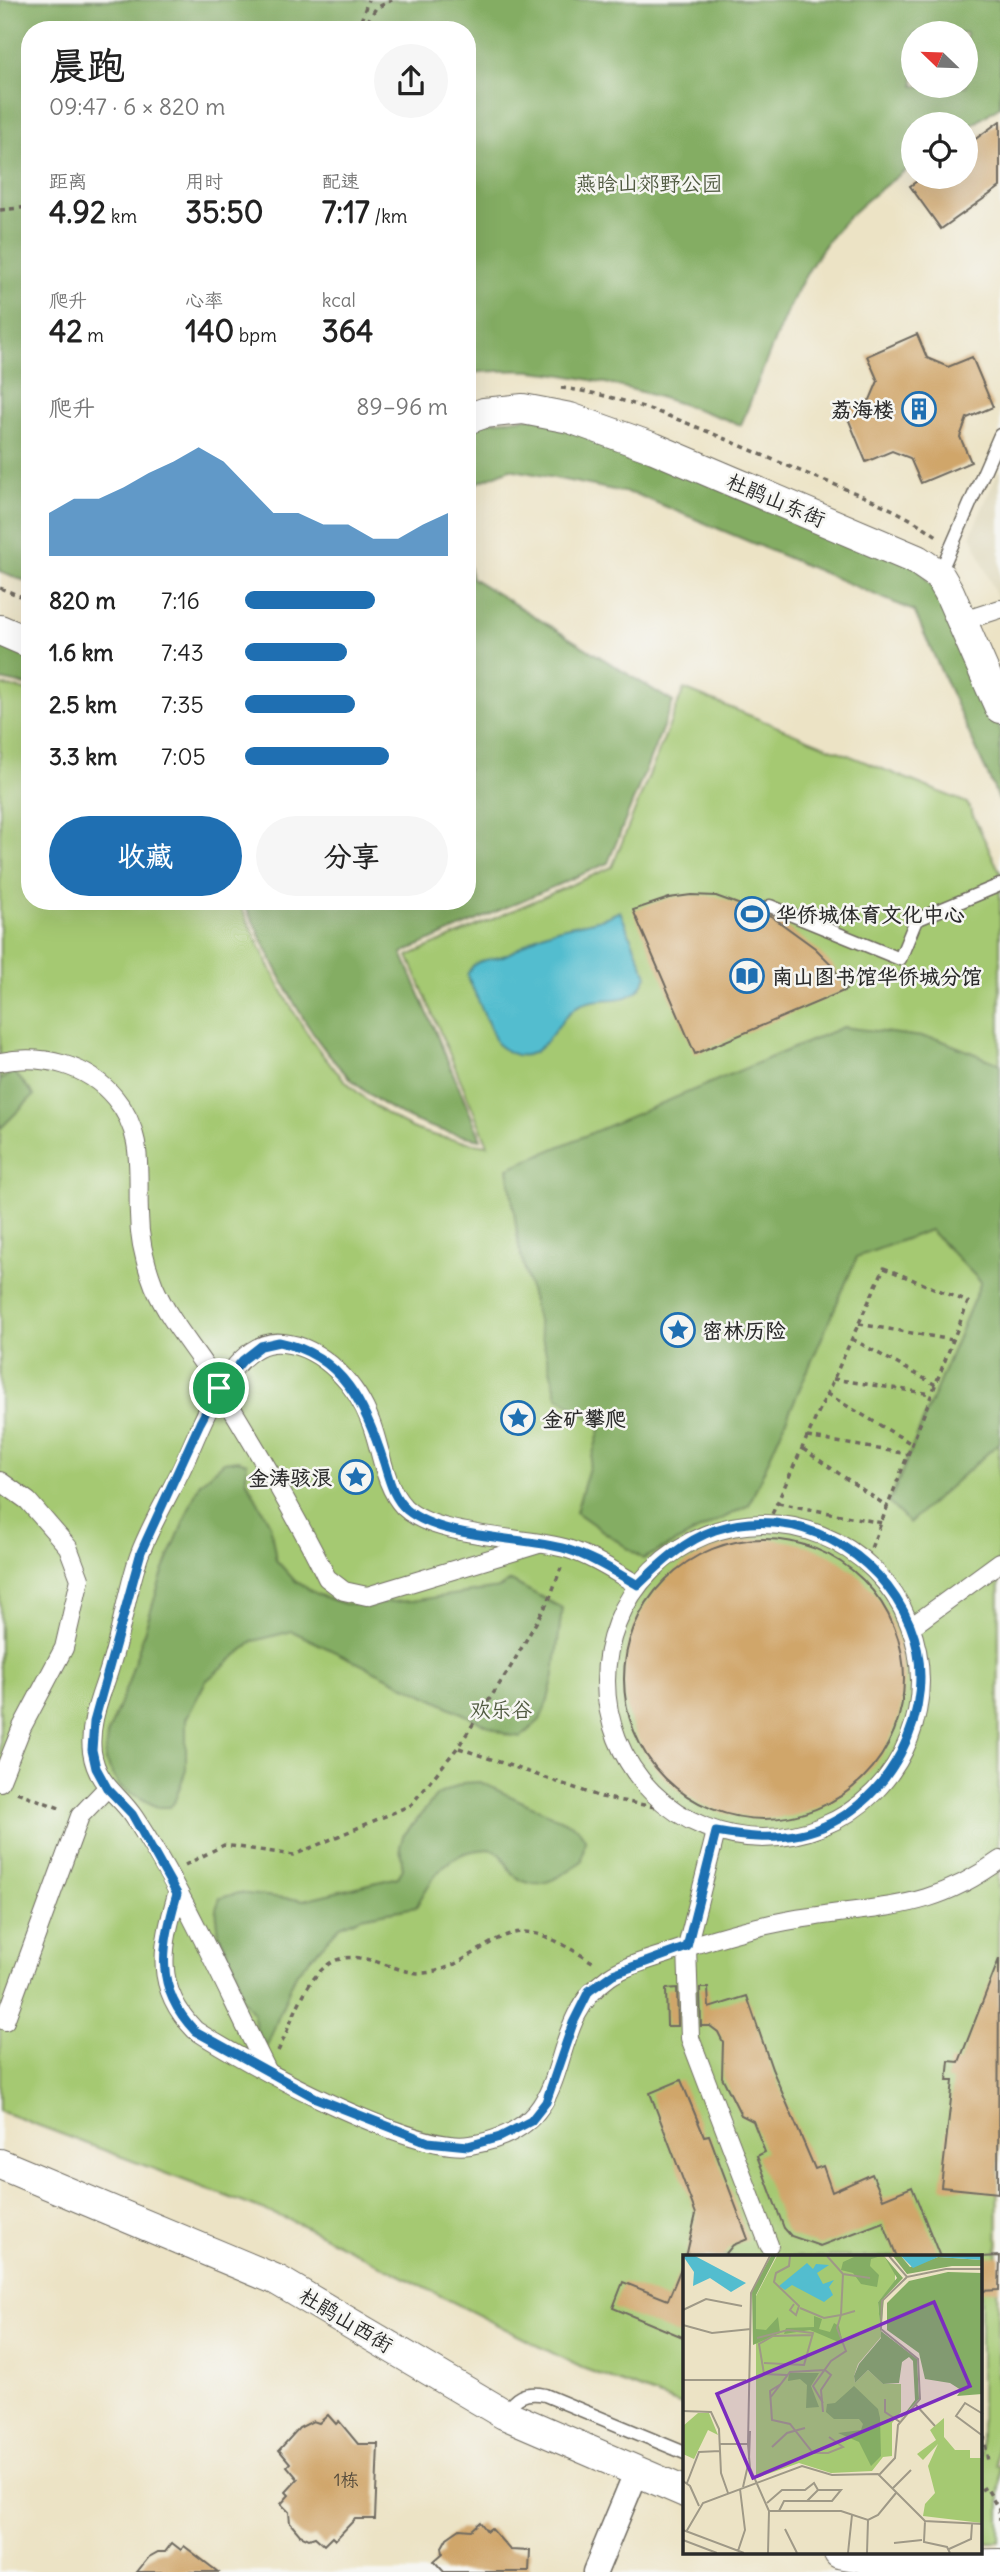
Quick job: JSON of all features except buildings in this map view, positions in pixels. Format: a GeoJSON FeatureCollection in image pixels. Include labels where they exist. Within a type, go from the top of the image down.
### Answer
{"type":"FeatureCollection","features":[{"type":"Feature","properties":{"kind":"street","name":"杜鹃山东街"},"geometry":{"type":"LineString","coordinates":[[476,416],[523,409],[596,426],[917,560],[939,575]]}},
{"type":"Feature","properties":{"kind":"street"},"geometry":{"type":"LineString","coordinates":[[939,575],[963,621],[1000,708]]}},
{"type":"Feature","properties":{"kind":"street"},"geometry":{"type":"LineString","coordinates":[[963,621],[1000,609]]}},
{"type":"Feature","properties":{"kind":"street"},"geometry":{"type":"LineString","coordinates":[[0,630],[21,639]]}},
{"type":"Feature","properties":{"kind":"street"},"geometry":{"type":"LineString","coordinates":[[0,1062],[33,1059],[56,1061],[79,1069],[98,1081],[115,1098],[128,1118],[137,1140],[141,1164],[141,1238],[155,1288],[219,1388],[327,1578],[345,1591],[366,1596],[542,1543]]}},
{"type":"Feature","properties":{"kind":"street"},"geometry":{"type":"LineString","coordinates":[[268,2072],[177,1894],[132,1814],[107,1788],[92,1750],[99,1694],[117,1642],[125,1600],[141,1552],[219,1388],[243,1360],[261,1346],[279,1342],[298,1346],[324,1360],[356,1392],[370,1419],[390,1484],[408,1511],[443,1526],[568,1549],[638,1585]]}},
{"type":"Feature","properties":{"kind":"street"},"geometry":{"type":"LineString","coordinates":[[0,1481],[28,1501],[68,1546],[80,1579],[64,1648],[22,1727],[6,1786]]}},
{"type":"Feature","properties":{"kind":"street"},"geometry":{"type":"LineString","coordinates":[[768,1523],[800,1527],[824,1536],[866,1561],[893,1592],[911,1627],[920,1670],[916,1713],[902,1754],[876,1790],[842,1817],[802,1834],[759,1839],[716,1832],[671,1810],[635,1775],[612,1730],[605,1679],[614,1630],[638,1585],[673,1552],[716,1530],[768,1523]]}},
{"type":"Feature","properties":{"kind":"street"},"geometry":{"type":"LineString","coordinates":[[911,1627],[1000,1562]]}},
{"type":"Feature","properties":{"kind":"street"},"geometry":{"type":"LineString","coordinates":[[0,2018],[5,2021],[80,1816],[107,1788]]}},
{"type":"Feature","properties":{"kind":"street"},"geometry":{"type":"LineString","coordinates":[[716,1832],[687,1947],[690,2038],[769,2245]]}},
{"type":"Feature","properties":{"kind":"street"},"geometry":{"type":"LineString","coordinates":[[177,1894],[165,1937],[165,1981],[180,2015],[195,2031],[316,2098],[428,2142],[468,2146],[500,2137],[531,2121],[546,2102],[573,2023],[589,1991],[613,1974],[687,1947],[811,1917],[904,1906],[942,1895],[973,1880],[1000,1860]]}},
{"type":"Feature","properties":{"kind":"street","name":"杜鹃山西街"},"geometry":{"type":"LineString","coordinates":[[0,2164],[277,2280],[503,2414],[683,2491]]}},
{"type":"Feature","properties":{"kind":"street"},"geometry":{"type":"LineString","coordinates":[[595,2572],[636,2473]]}},
{"type":"Feature","properties":{"kind":"street"},"geometry":{"type":"LineString","coordinates":[[827,2554],[849,2572]]}},
{"type":"Feature","properties":{"kind":"street"},"geometry":{"type":"LineString","coordinates":[[845,2554],[912,2566],[1000,2564]]}},
{"type":"Feature","properties":{"kind":"lane"},"geometry":{"type":"LineString","coordinates":[[939,575],[1000,435]]}},
{"type":"Feature","properties":{"kind":"lane"},"geometry":{"type":"LineString","coordinates":[[770,906],[900,959],[916,920],[1000,885]]}},
{"type":"Feature","properties":{"kind":"lane"},"geometry":{"type":"LineString","coordinates":[[503,2414],[514,2400],[522,2395],[545,2395],[683,2452]]}},
{"type":"Feature","properties":{"kind":"path"},"geometry":{"type":"LineString","coordinates":[[362,21],[368,0]]}},
{"type":"Feature","properties":{"kind":"path"},"geometry":{"type":"LineString","coordinates":[[367,21],[376,8],[392,0]]}},
{"type":"Feature","properties":{"kind":"path"},"geometry":{"type":"LineString","coordinates":[[0,210],[21,208]]}},
{"type":"Feature","properties":{"kind":"path"},"geometry":{"type":"LineString","coordinates":[[0,588],[21,596]]}},
{"type":"Feature","properties":{"kind":"path"},"geometry":{"type":"LineString","coordinates":[[768,1523],[884,1268],[968,1302],[866,1561]]}},
{"type":"Feature","properties":{"kind":"path"},"geometry":{"type":"LineString","coordinates":[[859,1324],[953,1340]]}},
{"type":"Feature","properties":{"kind":"path"},"geometry":{"type":"LineString","coordinates":[[852,1339],[936,1385]]}},
{"type":"Feature","properties":{"kind":"path"},"geometry":{"type":"LineString","coordinates":[[833,1380],[932,1394]]}},
{"type":"Feature","properties":{"kind":"path"},"geometry":{"type":"LineString","coordinates":[[827,1394],[912,1444]]}},
{"type":"Feature","properties":{"kind":"path"},"geometry":{"type":"LineString","coordinates":[[807,1437],[908,1454]]}},
{"type":"Feature","properties":{"kind":"path"},"geometry":{"type":"LineString","coordinates":[[802,1449],[888,1507]]}},
{"type":"Feature","properties":{"kind":"path"},"geometry":{"type":"LineString","coordinates":[[778,1503],[881,1522]]}},
{"type":"Feature","properties":{"kind":"path"},"geometry":{"type":"LineString","coordinates":[[166,1875],[224,1844],[294,1855],[411,1805],[458,1747],[549,1600],[568,1549]]}},
{"type":"Feature","properties":{"kind":"path"},"geometry":{"type":"LineString","coordinates":[[458,1747],[601,1797],[671,1810]]}},
{"type":"Feature","properties":{"kind":"path"},"geometry":{"type":"LineString","coordinates":[[6,1786],[80,1816]]}},
{"type":"Feature","properties":{"kind":"path"},"geometry":{"type":"LineString","coordinates":[[268,2072],[315,1976],[334,1961],[350,1958],[419,1973],[453,1967],[504,1938],[522,1932],[557,1942],[613,1974]]}},
{"type":"Feature","properties":{"kind":"path"},"geometry":{"type":"LineString","coordinates":[[982,2422],[988,2462]]}},
{"type":"Feature","properties":{"kind":"path"},"geometry":{"type":"LineString","coordinates":[[982,2489],[986,2487],[999,2510],[1000,2521]]}},
{"type":"Feature","properties":{"kind":"shaded area"},"geometry":{"type":"Polygon","coordinates":[[[1000,468],[1000,606],[971,534],[1000,468]]]}},
{"type":"Feature","properties":{"kind":"green space","name":"燕晗山郊野公园"},"geometry":{"type":"Polygon","coordinates":[[[0,0],[1000,0],[1000,106],[978,121],[978,112],[901,112],[901,174],[852,213],[819,253],[781,324],[741,425],[665,399],[586,379],[524,370],[476,372],[476,21],[21,21],[21,579],[0,571],[0,0]]]}},
{"type":"Feature","properties":{"kind":"green space"},"geometry":{"type":"Polygon","coordinates":[[[544,416],[915,564],[959,623],[1000,729],[1000,802],[914,611],[638,495],[510,469],[476,483],[476,423],[544,416]]]}},
{"type":"Feature","properties":{"kind":"green space"},"geometry":{"type":"Polygon","coordinates":[[[476,580],[673,702],[608,863],[402,953],[481,1139],[432,1127],[391,1109],[357,1085],[329,1056],[284,984],[247,910],[476,910],[476,580]]]}},
{"type":"Feature","properties":{"kind":"green space"},"geometry":{"type":"Polygon","coordinates":[[[0,635],[21,644],[21,684],[0,680],[0,635]]]}},
{"type":"Feature","properties":{"kind":"green space","name":"欢乐谷"},"geometry":{"type":"Polygon","coordinates":[[[0,685],[21,689],[21,910],[242,910],[286,999],[305,1030],[326,1059],[350,1085],[378,1108],[419,1131],[488,1145],[408,956],[612,867],[684,689],[967,803],[1000,872],[997,2466],[1000,2466],[1000,2542],[982,2542],[982,2255],[683,2255],[683,2405],[582,2368],[300,2224],[0,2111],[0,685]]]}},
{"type":"Feature","properties":{"kind":"green space"},"geometry":{"type":"Polygon","coordinates":[[[843,1027],[938,1039],[1000,1064],[1000,1442],[909,1523],[889,1503],[981,1282],[930,1230],[857,1257],[749,1505],[643,1559],[576,1512],[601,1426],[557,1396],[519,1247],[508,1168],[843,1027]]]}},
{"type":"Feature","properties":{"kind":"green space"},"geometry":{"type":"Polygon","coordinates":[[[14,1072],[34,1095],[0,1129],[0,1080],[14,1072]]]}},
{"type":"Feature","properties":{"kind":"green space"},"geometry":{"type":"Polygon","coordinates":[[[238,1460],[247,1463],[246,1479],[270,1524],[276,1560],[295,1581],[319,1595],[345,1604],[411,1601],[499,1588],[511,1581],[562,1608],[554,1675],[540,1720],[521,1737],[507,1735],[292,1631],[254,1641],[206,1681],[186,1719],[186,1770],[174,1803],[169,1807],[157,1807],[120,1787],[105,1761],[107,1736],[128,1683],[163,1572],[199,1484],[224,1462],[238,1460]]]}},
{"type":"Feature","properties":{"kind":"green space"},"geometry":{"type":"Polygon","coordinates":[[[480,1782],[577,1827],[585,1839],[582,1861],[551,1880],[533,1884],[515,1876],[502,1856],[495,1851],[480,1850],[457,1856],[440,1870],[416,1907],[361,1917],[340,1926],[295,1975],[267,2046],[258,2037],[253,2013],[240,1996],[237,1972],[219,1934],[216,1909],[220,1898],[238,1893],[303,1900],[398,1877],[403,1869],[400,1847],[403,1836],[437,1795],[463,1783],[480,1782]]]}},
{"type":"Feature","properties":{"kind":"water"},"geometry":{"type":"Polygon","coordinates":[[[620,911],[647,976],[635,993],[619,999],[582,1004],[572,1010],[536,1051],[525,1055],[512,1054],[497,1044],[467,975],[470,969],[482,961],[508,954],[551,930],[600,919],[620,911]]]}},
{"type":"Feature","properties":{"kind":"place","name":"荔海楼"},"geometry":{"type":"Point","coordinates":[919,409]}},
{"type":"Feature","properties":{"kind":"place","name":"华侨城体育文化中心"},"geometry":{"type":"Point","coordinates":[752,914]}},
{"type":"Feature","properties":{"kind":"place","name":"南山图书馆华侨城分馆"},"geometry":{"type":"Point","coordinates":[747,976]}},
{"type":"Feature","properties":{"kind":"place","name":"密林历险"},"geometry":{"type":"Point","coordinates":[678,1330]}},
{"type":"Feature","properties":{"kind":"place","name":"金矿攀爬"},"geometry":{"type":"Point","coordinates":[518,1418]}},
{"type":"Feature","properties":{"kind":"place","name":"金涛骇浪"},"geometry":{"type":"Point","coordinates":[356,1477]}},
{"type":"Feature","properties":{"kind":"route"},"geometry":{"type":"LineString","coordinates":[[279,1342],[298,1346],[324,1360],[356,1392],[370,1419],[390,1484],[399,1501],[408,1511],[423,1518],[466,1531],[568,1549],[601,1563],[638,1585],[673,1552],[716,1530],[763,1523],[800,1527],[835,1541],[866,1561],[893,1592],[911,1627],[920,1670],[916,1713],[902,1754],[876,1790],[842,1817],[802,1834],[759,1839],[716,1832],[700,1886],[687,1947],[613,1974],[589,1991],[573,2023],[546,2102],[531,2121],[500,2137],[468,2146],[428,2142],[316,2098],[195,2031],[180,2015],[165,1981],[165,1937],[177,1894],[132,1814],[107,1788],[96,1768],[92,1750],[94,1722],[99,1694],[111,1667],[125,1600],[141,1552],[200,1423],[219,1388],[243,1360],[261,1346],[279,1342]]}}]}
